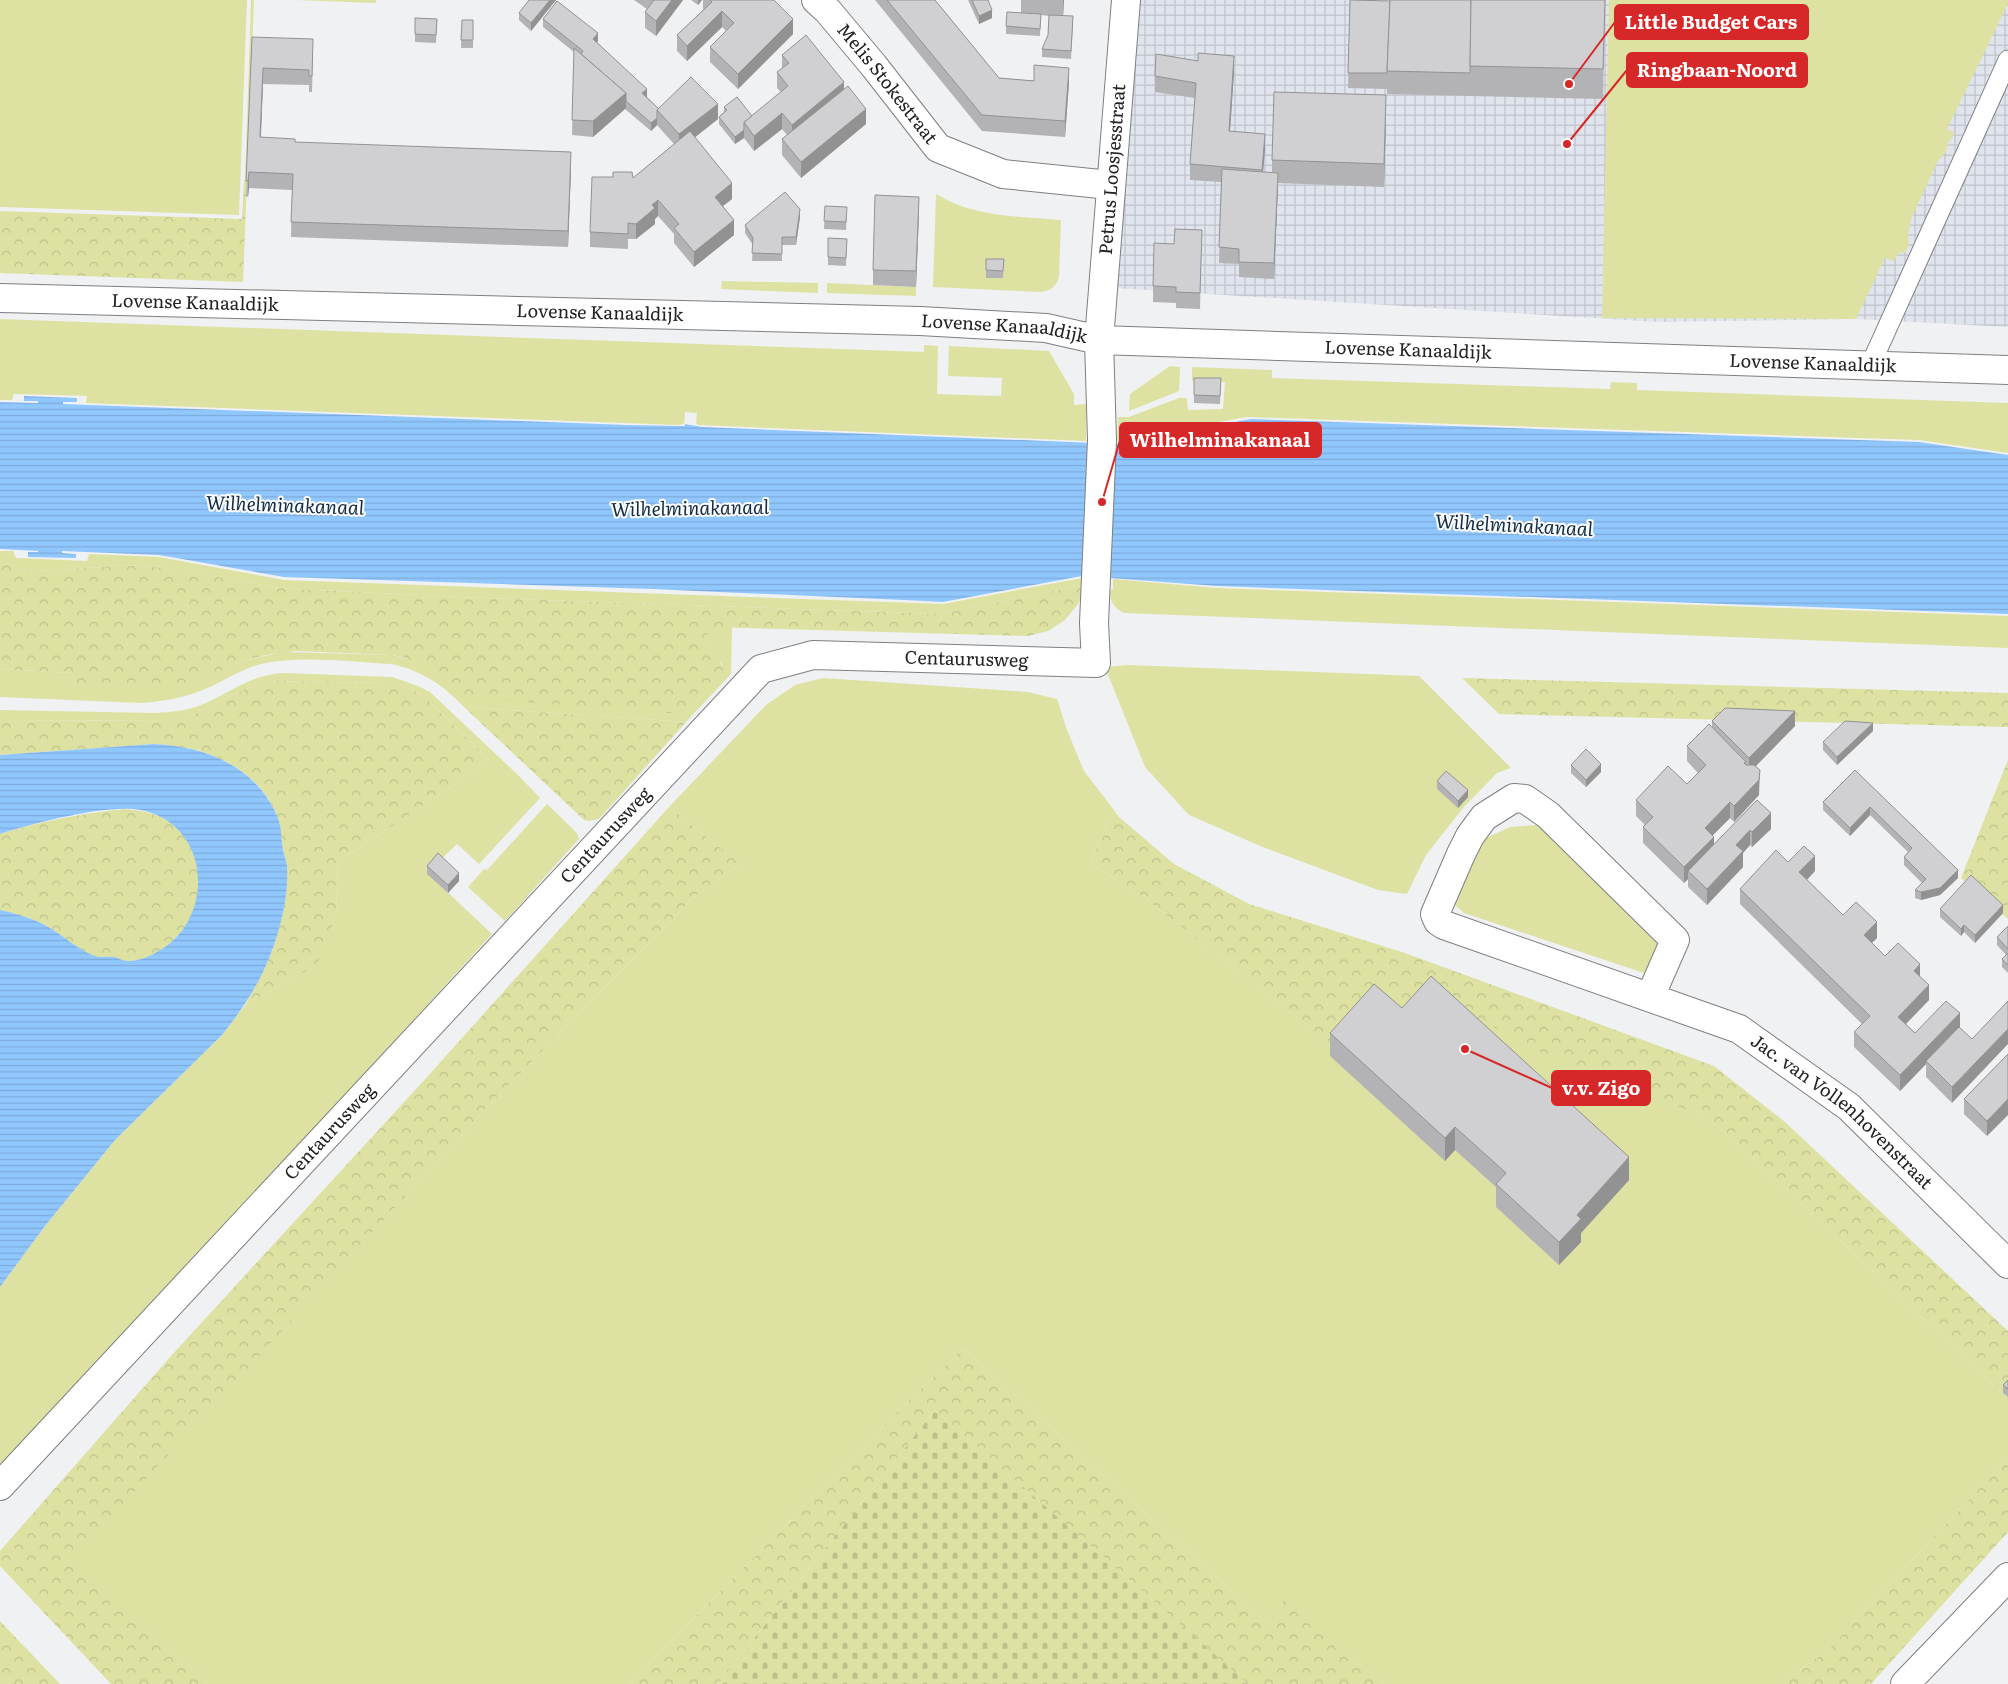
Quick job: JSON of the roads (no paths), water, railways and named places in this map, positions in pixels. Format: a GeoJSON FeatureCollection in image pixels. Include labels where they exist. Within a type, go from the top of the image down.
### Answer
{"type":"FeatureCollection","features":[{"type":"Feature","properties":{"kind":"street","name":"Melis Stokestraat"},"geometry":{"type":"LineString","coordinates":[[816,0],[828,11],[874,66],[938,148],[1003,174],[1110,184]]}},
{"type":"Feature","properties":{"kind":"street","name":"Petrus Loosjesstraat"},"geometry":{"type":"LineString","coordinates":[[1099,340],[1126,0]]}},
{"type":"Feature","properties":{"kind":"street","name":"Lovense Kanaaldijk"},"geometry":{"type":"LineString","coordinates":[[0,298],[920,321],[1046,328],[1099,340],[2008,370]]}},
{"type":"Feature","properties":{"kind":"street","name":"Centaurusweg"},"geometry":{"type":"LineString","coordinates":[[0,1486],[761,669],[814,655],[1096,663],[1094,623],[1102,440],[1099,340]]}},
{"type":"Feature","properties":{"kind":"street","name":"Jac. van Vollenhovenstraat"},"geometry":{"type":"LineString","coordinates":[[1650,997],[1673,950],[1675,940],[1538,806],[1525,799],[1514,798],[1484,817],[1470,836],[1446,886],[1435,914],[1438,921],[1444,925],[1739,1029],[1849,1107],[2008,1264]]}},
{"type":"Feature","properties":{"kind":"street"},"geometry":{"type":"LineString","coordinates":[[1905,1684],[2008,1577]]}},
{"type":"Feature","properties":{"kind":"lane"},"geometry":{"type":"LineString","coordinates":[[1870,366],[2008,60]]}},
{"type":"Feature","properties":{"kind":"water"},"geometry":{"type":"Polygon","coordinates":[[[24,396],[77,398],[77,402],[63,402],[63,404],[627,425],[685,426],[685,424],[702,427],[1118,444],[1251,419],[1919,442],[2008,455],[2008,614],[1217,586],[1082,576],[943,602],[652,589],[284,577],[159,555],[62,551],[62,553],[76,554],[76,558],[28,557],[28,552],[38,551],[0,549],[0,402],[38,403],[38,401],[24,401],[24,396]]]}},
{"type":"Feature","properties":{"kind":"water"},"geometry":{"type":"Polygon","coordinates":[[[154,744],[193,749],[229,763],[259,787],[270,803],[281,828],[283,850],[287,865],[286,892],[278,933],[259,980],[244,1005],[222,1035],[115,1140],[45,1226],[0,1287],[0,910],[43,924],[95,956],[114,957],[126,961],[136,960],[154,954],[176,938],[189,919],[197,897],[198,875],[193,853],[182,834],[164,819],[141,810],[126,809],[90,812],[0,834],[0,755],[154,744]]]}},
{"type":"Feature","properties":{"kind":"place","name":"Little Budget Cars"},"geometry":{"type":"Point","coordinates":[1569,84]}},
{"type":"Feature","properties":{"kind":"place","name":"Ringbaan-Noord"},"geometry":{"type":"Point","coordinates":[1567,144]}},
{"type":"Feature","properties":{"kind":"place","name":"Wilhelminakanaal"},"geometry":{"type":"Point","coordinates":[1102,502]}},
{"type":"Feature","properties":{"kind":"place","name":"v.v. Zigo"},"geometry":{"type":"Point","coordinates":[1465,1049]}}]}
